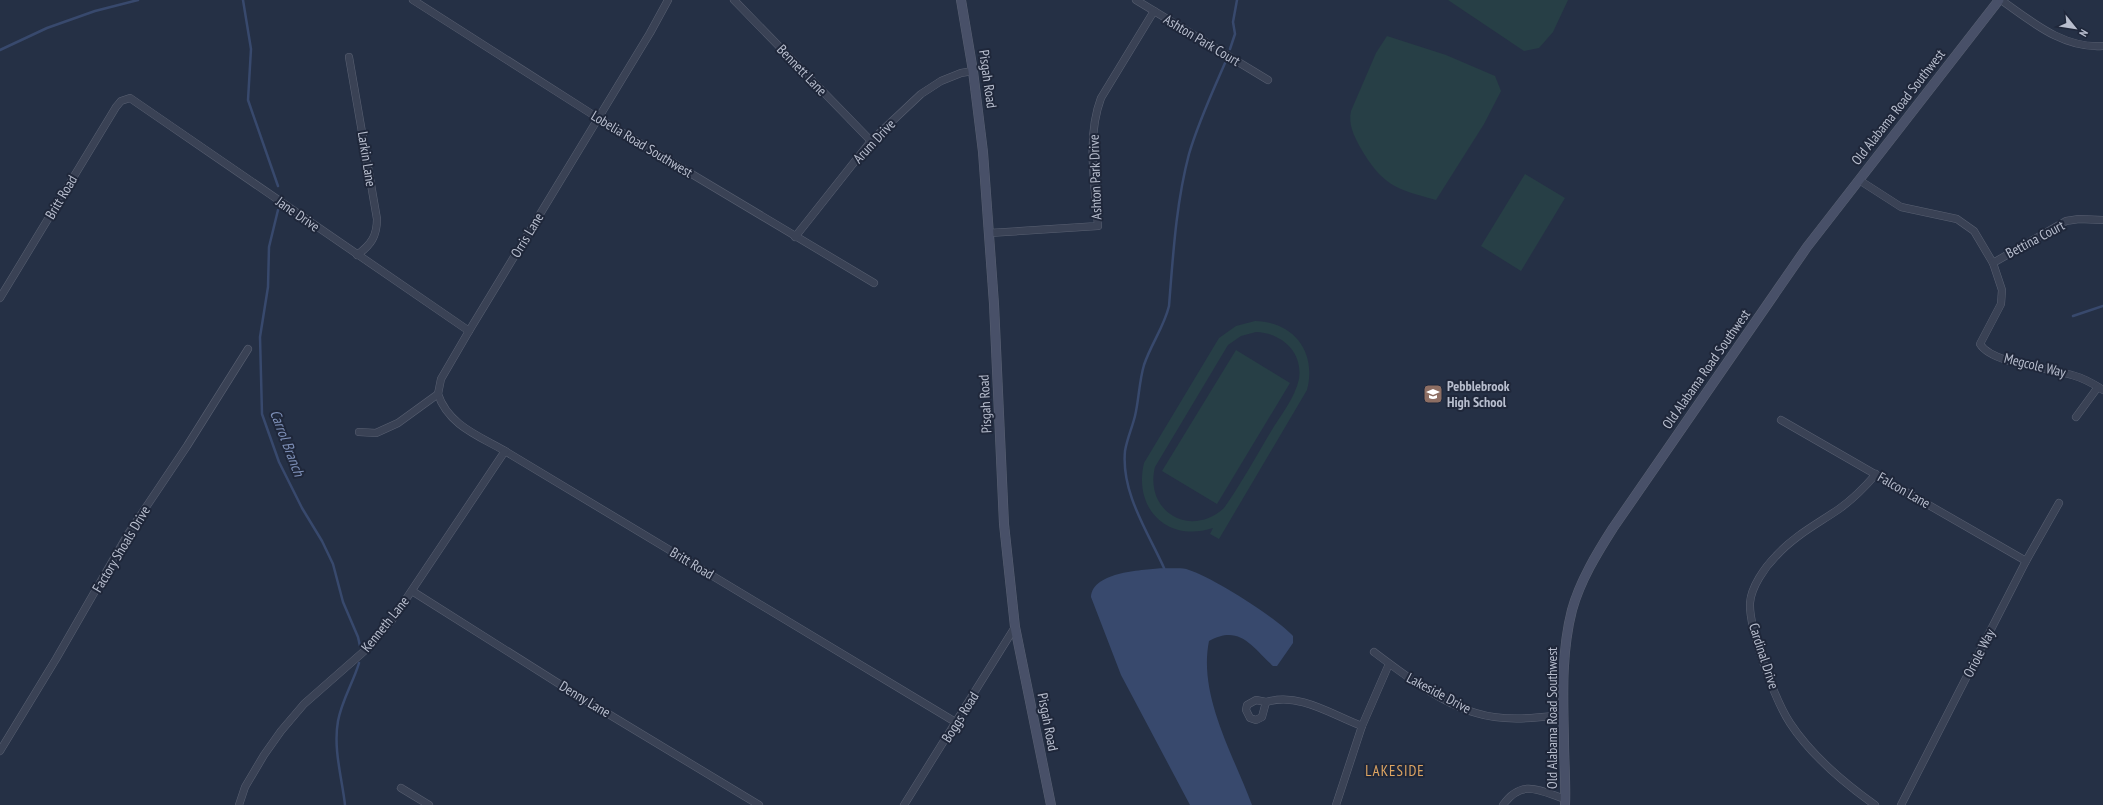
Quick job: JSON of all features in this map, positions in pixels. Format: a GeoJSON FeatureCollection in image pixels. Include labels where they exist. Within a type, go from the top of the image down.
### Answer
{"type":"FeatureCollection","features":[{"type":"Feature","properties":{"kind":"street","name":"Lobelia Road Southwest"},"geometry":{"type":"LineString","coordinates":[[412,0],[598,118],[874,283]]}},
{"type":"Feature","properties":{"kind":"street","name":"Orris Lane"},"geometry":{"type":"LineString","coordinates":[[438,394],[441,379],[668,0]]}},
{"type":"Feature","properties":{"kind":"street","name":"Bennett Lane"},"geometry":{"type":"LineString","coordinates":[[734,0],[871,141]]}},
{"type":"Feature","properties":{"kind":"street","name":"Pisgah Road"},"geometry":{"type":"LineString","coordinates":[[961,0],[973,70],[983,152],[994,304],[1004,524],[1015,627],[1051,805]]}},
{"type":"Feature","properties":{"kind":"street","name":"Ashton Park Court"},"geometry":{"type":"LineString","coordinates":[[1136,0],[1268,80]]}},
{"type":"Feature","properties":{"kind":"street"},"geometry":{"type":"LineString","coordinates":[[2000,0],[2048,33],[2074,43],[2103,46]]}},
{"type":"Feature","properties":{"kind":"street","name":"Old Alabama Road Southwest"},"geometry":{"type":"LineString","coordinates":[[1565,802],[1563,676],[1566,640],[1573,609],[1582,584],[1597,555],[1613,528],[1807,247],[2000,0]]}},
{"type":"Feature","properties":{"kind":"street","name":"Ashton Park Drive"},"geometry":{"type":"LineString","coordinates":[[989,233],[1098,226],[1092,138],[1097,108],[1101,98],[1154,11]]}},
{"type":"Feature","properties":{"kind":"street","name":"Larkin Lane"},"geometry":{"type":"LineString","coordinates":[[349,57],[377,219],[377,229],[372,242],[357,255]]}},
{"type":"Feature","properties":{"kind":"street","name":"Arum Drive"},"geometry":{"type":"LineString","coordinates":[[795,237],[871,141],[921,94],[941,81],[973,70]]}},
{"type":"Feature","properties":{"kind":"street","name":"Jane Drive"},"geometry":{"type":"LineString","coordinates":[[125,98],[136,101],[357,255],[470,331]]}},
{"type":"Feature","properties":{"kind":"street","name":"Britt Road"},"geometry":{"type":"LineString","coordinates":[[0,298],[116,107],[125,98]]}},
{"type":"Feature","properties":{"kind":"street","name":"Megcole Way"},"geometry":{"type":"LineString","coordinates":[[1859,180],[1901,208],[1958,219],[1974,231],[1993,263],[2002,290],[2001,304],[1980,344],[1983,349],[2010,362],[2073,375],[2100,388]]}},
{"type":"Feature","properties":{"kind":"street","name":"Bettina Court"},"geometry":{"type":"LineString","coordinates":[[1993,263],[2066,221],[2079,219],[2103,220]]}},
{"type":"Feature","properties":{"kind":"street","name":"Factory Shoals Drive"},"geometry":{"type":"LineString","coordinates":[[0,751],[56,659],[128,534],[187,446],[248,349]]}},
{"type":"Feature","properties":{"kind":"street"},"geometry":{"type":"LineString","coordinates":[[2076,417],[2100,388]]}},
{"type":"Feature","properties":{"kind":"street"},"geometry":{"type":"LineString","coordinates":[[359,432],[376,433],[398,423],[438,394]]}},
{"type":"Feature","properties":{"kind":"street","name":"Britt Road"},"geometry":{"type":"LineString","coordinates":[[438,394],[442,407],[460,426],[505,451],[957,723]]}},
{"type":"Feature","properties":{"kind":"street","name":"Falcon Lane"},"geometry":{"type":"LineString","coordinates":[[1781,420],[2026,561]]}},
{"type":"Feature","properties":{"kind":"street","name":"Kenneth Lane"},"geometry":{"type":"LineString","coordinates":[[239,805],[245,787],[264,755],[281,731],[304,704],[370,646],[412,591],[505,451]]}},
{"type":"Feature","properties":{"kind":"street","name":"Cardinal Drive"},"geometry":{"type":"LineString","coordinates":[[1875,805],[1834,772],[1790,723],[1779,702],[1751,624],[1750,602],[1760,577],[1775,556],[1803,531],[1839,509],[1863,489],[1876,474]]}},
{"type":"Feature","properties":{"kind":"street","name":"Oriole Way"},"geometry":{"type":"LineString","coordinates":[[1901,805],[2026,561],[2059,503]]}},
{"type":"Feature","properties":{"kind":"street","name":"Denny Lane"},"geometry":{"type":"LineString","coordinates":[[412,591],[572,692],[759,805]]}},
{"type":"Feature","properties":{"kind":"street","name":"Boggs Road"},"geometry":{"type":"LineString","coordinates":[[904,805],[957,723],[1015,627]]}},
{"type":"Feature","properties":{"kind":"street","name":"Lakeside Drive"},"geometry":{"type":"LineString","coordinates":[[1374,652],[1402,673],[1445,699],[1475,713],[1513,719],[1529,719],[1564,715]]}},
{"type":"Feature","properties":{"kind":"street"},"geometry":{"type":"LineString","coordinates":[[1336,805],[1362,726],[1389,664]]}},
{"type":"Feature","properties":{"kind":"street"},"geometry":{"type":"LineString","coordinates":[[1266,702],[1282,699],[1302,702],[1362,726]]}},
{"type":"Feature","properties":{"kind":"street"},"geometry":{"type":"LineString","coordinates":[[401,788],[428,805]]}},
{"type":"Feature","properties":{"kind":"street"},"geometry":{"type":"LineString","coordinates":[[1503,805],[1516,791],[1523,788],[1539,790],[1565,802]]}},
{"type":"Feature","properties":{"kind":"shaded area"},"geometry":{"type":"Polygon","coordinates":[[[1448,0],[1568,0],[1553,32],[1539,48],[1524,51],[1448,0]]]}},
{"type":"Feature","properties":{"kind":"shaded area"},"geometry":{"type":"Polygon","coordinates":[[[1387,36],[1446,55],[1495,76],[1501,91],[1484,124],[1436,200],[1400,188],[1383,178],[1368,160],[1352,130],[1350,121],[1351,111],[1376,53],[1387,36]]]}},
{"type":"Feature","properties":{"kind":"shaded area"},"geometry":{"type":"Polygon","coordinates":[[[1525,174],[1565,198],[1521,271],[1481,246],[1525,174]]]}},
{"type":"Feature","properties":{"kind":"shaded area"},"geometry":{"type":"Polygon","coordinates":[[[1255,321],[1281,327],[1291,333],[1305,352],[1309,363],[1309,376],[1307,390],[1219,539],[1210,534],[1213,528],[1197,531],[1182,531],[1168,526],[1149,508],[1144,495],[1142,480],[1144,463],[1219,338],[1236,326],[1255,321]],[[1256,332],[1241,336],[1228,345],[1155,467],[1153,483],[1156,496],[1163,507],[1173,516],[1184,520],[1197,521],[1211,517],[1224,508],[1291,400],[1299,379],[1298,360],[1289,346],[1282,340],[1265,333],[1256,332]]]}},
{"type":"Feature","properties":{"kind":"shaded area"},"geometry":{"type":"Polygon","coordinates":[[[1236,350],[1290,383],[1217,504],[1162,471],[1236,350]]]}},
{"type":"Feature","properties":{"kind":"water"},"geometry":{"type":"Polygon","coordinates":[[[1164,568],[1186,569],[1213,581],[1259,609],[1285,628],[1293,636],[1293,643],[1277,666],[1273,666],[1252,645],[1237,636],[1220,636],[1209,641],[1207,661],[1208,682],[1213,703],[1227,745],[1252,805],[1190,805],[1121,675],[1091,597],[1094,588],[1100,582],[1110,577],[1133,571],[1164,568]]]}},
{"type":"Feature","properties":{"kind":"waterway"},"geometry":{"type":"LineString","coordinates":[[0,50],[47,28],[95,11],[138,0]]}},
{"type":"Feature","properties":{"kind":"waterway"},"geometry":{"type":"LineString","coordinates":[[243,0],[251,49],[248,100],[278,186]]}},
{"type":"Feature","properties":{"kind":"waterway"},"geometry":{"type":"LineString","coordinates":[[1230,49],[1235,34],[1233,22],[1237,0]]}},
{"type":"Feature","properties":{"kind":"waterway"},"geometry":{"type":"LineString","coordinates":[[1164,568],[1131,497],[1125,467],[1125,451],[1135,416],[1144,365],[1167,314],[1169,306],[1178,210],[1189,154],[1201,119],[1225,63]]}},
{"type":"Feature","properties":{"kind":"waterway","name":"Carrol Branch"},"geometry":{"type":"LineString","coordinates":[[278,210],[269,247],[268,287],[260,337],[262,414],[279,462],[333,564],[343,602],[358,637],[360,646]]}},
{"type":"Feature","properties":{"kind":"waterway"},"geometry":{"type":"LineString","coordinates":[[2073,316],[2103,306]]}},
{"type":"Feature","properties":{"kind":"waterway"},"geometry":{"type":"LineString","coordinates":[[345,805],[337,753],[338,721],[342,706],[359,663]]}},
{"type":"Feature","properties":{"kind":"place","name":"Pebblebrook High School"},"geometry":{"type":"Point","coordinates":[1433,394]}},
{"type":"Feature","properties":{"kind":"district","name":"LAKESIDE"},"geometry":{"type":"Point","coordinates":[1395,771]}}]}
